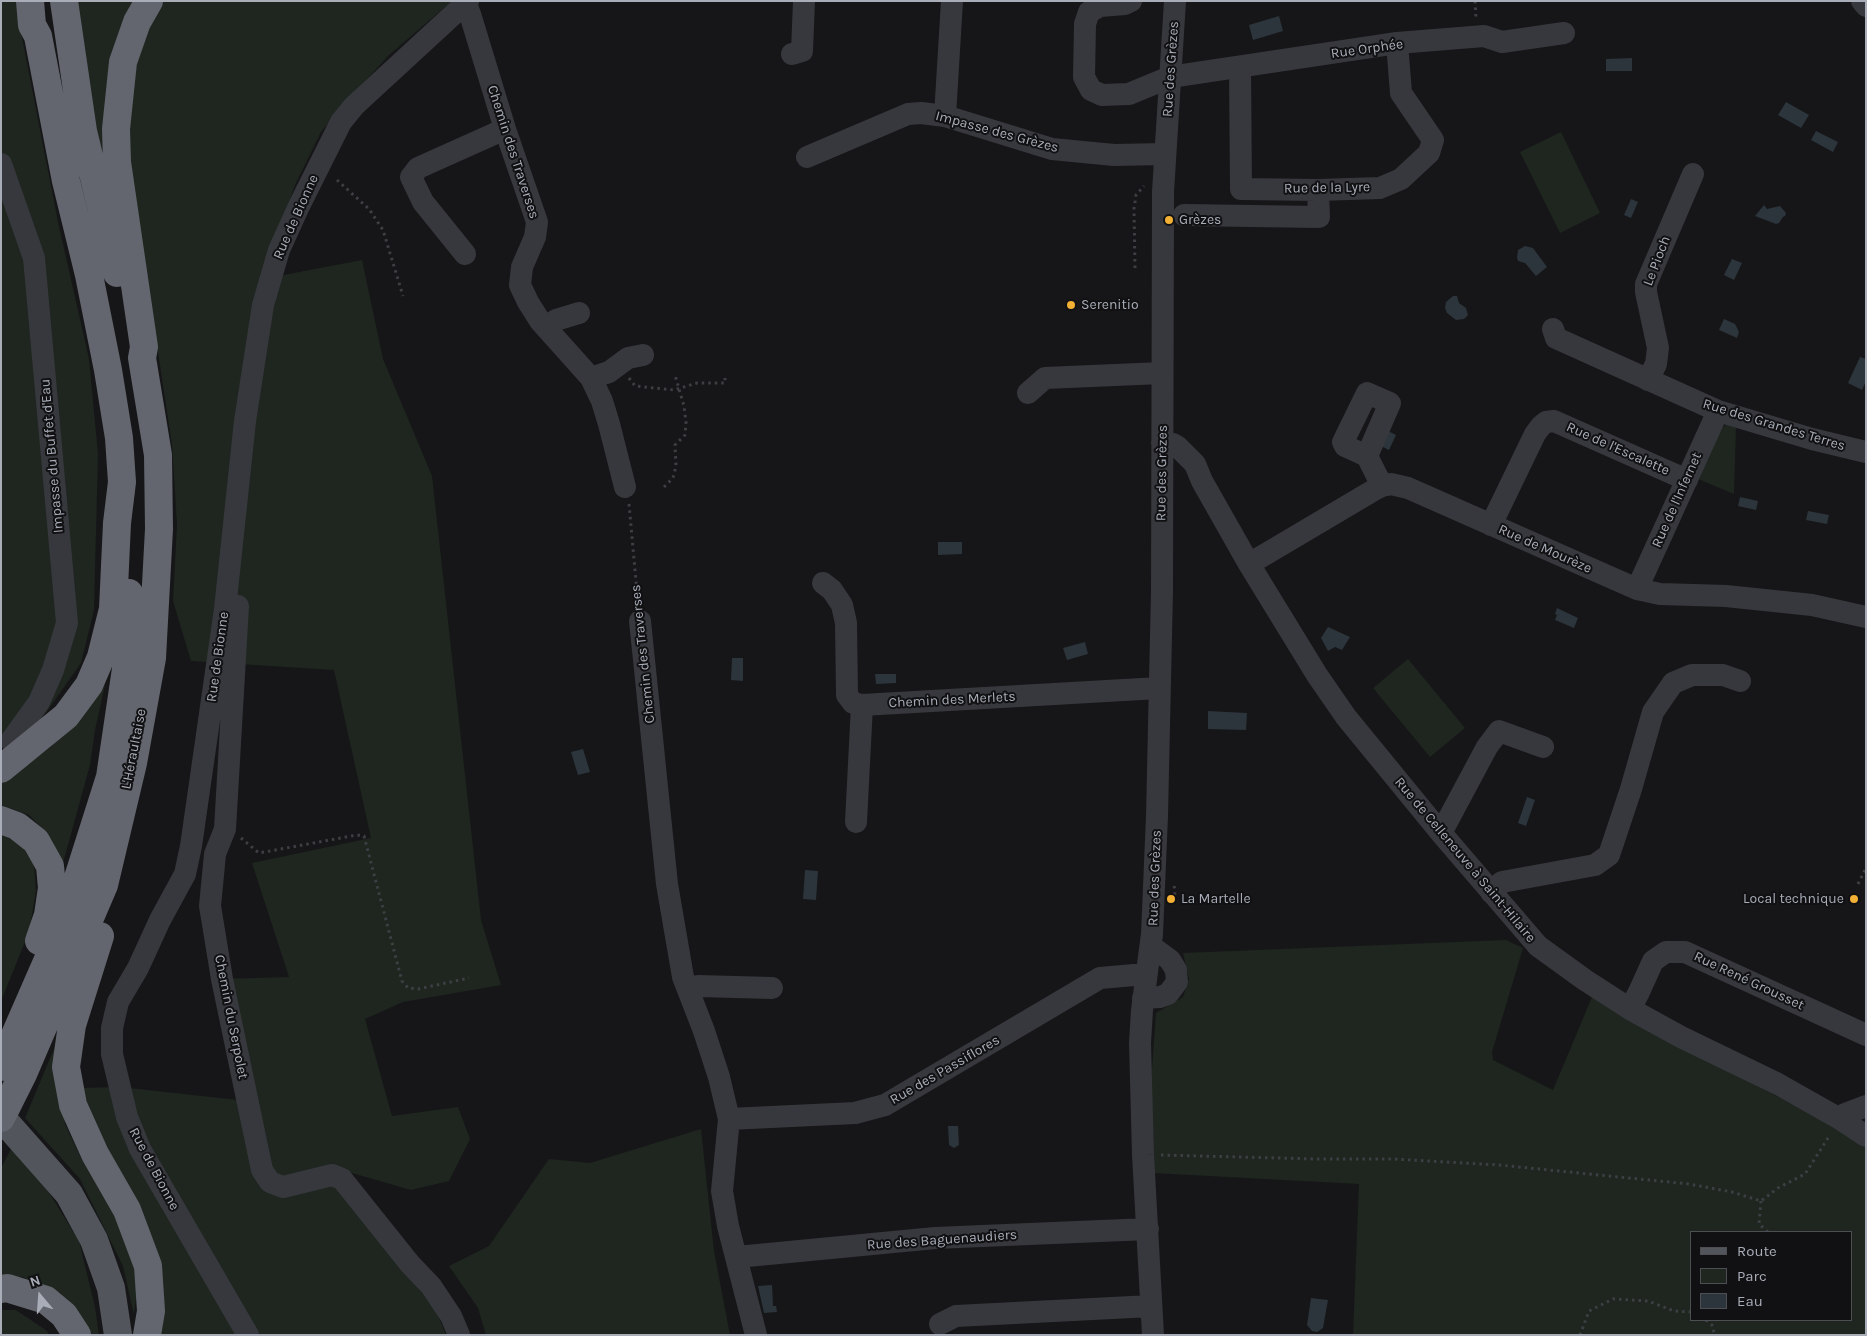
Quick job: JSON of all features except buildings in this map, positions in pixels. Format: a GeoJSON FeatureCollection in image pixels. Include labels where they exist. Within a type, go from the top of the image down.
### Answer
{"type":"FeatureCollection","features":[{"type":"Feature","properties":{"kind":"highway"},"geometry":{"type":"LineString","coordinates":[[1,769],[66,716],[88,686],[101,657],[113,609],[117,524],[122,482],[119,438],[108,370],[89,275],[66,181],[38,36],[32,25],[30,1]]}},
{"type":"Feature","properties":{"kind":"highway"},"geometry":{"type":"LineString","coordinates":[[38,36],[44,24],[44,1]]}},
{"type":"Feature","properties":{"kind":"highway"},"geometry":{"type":"LineString","coordinates":[[64,1],[83,131],[135,349],[142,358]]}},
{"type":"Feature","properties":{"kind":"highway"},"geometry":{"type":"LineString","coordinates":[[142,358],[144,347],[118,171],[116,129],[123,62],[137,22],[149,1]]}},
{"type":"Feature","properties":{"kind":"highway","name":"L'Héraultaise"},"geometry":{"type":"LineString","coordinates":[[7,1063],[104,885],[133,762],[152,658],[159,528],[158,455],[142,358]]}},
{"type":"Feature","properties":{"kind":"highway","name":"L'Héraultaise"},"geometry":{"type":"LineString","coordinates":[[1,1117],[7,1063],[63,925],[110,777],[127,662],[131,527],[122,482]]}},
{"type":"Feature","properties":{"kind":"highway"},"geometry":{"type":"LineString","coordinates":[[1,820],[18,826],[36,841],[50,866],[52,888],[48,915],[7,1063]]}},
{"type":"Feature","properties":{"kind":"highway"},"geometry":{"type":"LineString","coordinates":[[104,885],[107,909],[72,1025],[66,1067],[73,1105],[95,1154],[127,1210],[148,1266],[150,1311],[147,1335]]}},
{"type":"Feature","properties":{"kind":"highway"},"geometry":{"type":"LineString","coordinates":[[1,1288],[7,1288],[46,1300],[64,1315],[77,1335]]}},
{"type":"Feature","properties":{"kind":"main road"},"geometry":{"type":"LineString","coordinates":[[1,1117],[69,1194],[94,1240],[111,1288],[118,1335]]}},
{"type":"Feature","properties":{"kind":"street"},"geometry":{"type":"LineString","coordinates":[[792,54],[802,51],[804,1]]}},
{"type":"Feature","properties":{"kind":"street"},"geometry":{"type":"LineString","coordinates":[[945,116],[952,1]]}},
{"type":"Feature","properties":{"kind":"street","name":"Rue Orphée"},"geometry":{"type":"LineString","coordinates":[[1131,1],[1125,4],[1100,6],[1089,12],[1085,24],[1084,77],[1091,90],[1102,95],[1129,94],[1170,77],[1397,44],[1484,36],[1502,42],[1564,33]]}},
{"type":"Feature","properties":{"kind":"street","name":"Rue des Grèzes"},"geometry":{"type":"LineString","coordinates":[[1152,1335],[1143,1155],[1140,1043],[1151,946],[1157,816],[1162,590],[1162,373],[1153,325],[1163,201],[1175,1]]}},
{"type":"Feature","properties":{"kind":"street"},"geometry":{"type":"LineString","coordinates":[[1862,1],[1866,6]]}},
{"type":"Feature","properties":{"kind":"street","name":"Chemin des Traverses"},"geometry":{"type":"LineString","coordinates":[[467,3],[505,129],[537,222],[535,237],[522,267],[520,285],[528,302],[546,327],[591,378],[602,401],[625,488]]}},
{"type":"Feature","properties":{"kind":"street","name":"Rue de Bionne"},"geometry":{"type":"LineString","coordinates":[[248,1335],[140,1149],[127,1117],[112,1054],[112,1028],[118,1002],[138,968],[160,920],[185,874],[193,833],[228,583],[245,421],[263,305],[279,250],[341,122],[354,106],[467,3]]}},
{"type":"Feature","properties":{"kind":"street","name":"Rue de la Lyre"},"geometry":{"type":"LineString","coordinates":[[1241,189],[1318,190],[1380,188],[1401,179],[1429,153],[1433,140],[1401,93],[1397,44]]}},
{"type":"Feature","properties":{"kind":"street"},"geometry":{"type":"LineString","coordinates":[[1240,68],[1240,216]]}},
{"type":"Feature","properties":{"kind":"street","name":"Impasse des Grèzes"},"geometry":{"type":"LineString","coordinates":[[808,158],[908,114],[921,113],[945,116],[1052,149],[1114,155],[1165,154]]}},
{"type":"Feature","properties":{"kind":"street"},"geometry":{"type":"LineString","coordinates":[[465,254],[423,202],[412,177],[418,168],[505,129]]}},
{"type":"Feature","properties":{"kind":"street","name":"Impasse du Buffet d'Eau"},"geometry":{"type":"LineString","coordinates":[[1,164],[34,258],[67,623],[53,670],[39,702],[11,741]]}},
{"type":"Feature","properties":{"kind":"street","name":"Le Pioch"},"geometry":{"type":"LineString","coordinates":[[1639,375],[1656,364],[1658,348],[1646,284],[1693,174]]}},
{"type":"Feature","properties":{"kind":"street","name":"Rue de la Lyre"},"geometry":{"type":"LineString","coordinates":[[1184,215],[1319,217],[1318,190]]}},
{"type":"Feature","properties":{"kind":"street"},"geometry":{"type":"LineString","coordinates":[[546,327],[556,320],[579,313]]}},
{"type":"Feature","properties":{"kind":"street","name":"Rue des Grandes Terres"},"geometry":{"type":"LineString","coordinates":[[1553,329],[1556,338],[1718,411],[1812,439],[1866,452]]}},
{"type":"Feature","properties":{"kind":"street"},"geometry":{"type":"LineString","coordinates":[[591,378],[609,372],[628,358],[643,355]]}},
{"type":"Feature","properties":{"kind":"street"},"geometry":{"type":"LineString","coordinates":[[1028,393],[1045,378],[1162,373]]}},
{"type":"Feature","properties":{"kind":"street","name":"Rue de l'Infernet"},"geometry":{"type":"LineString","coordinates":[[1637,589],[1718,411]]}},
{"type":"Feature","properties":{"kind":"street","name":"Rue de l'Escalette"},"geometry":{"type":"LineString","coordinates":[[1491,525],[1535,434],[1546,422],[1554,421],[1686,480]]}},
{"type":"Feature","properties":{"kind":"street","name":"Rue de Celleneuve à Saint-Hilaire"},"geometry":{"type":"LineString","coordinates":[[1162,443],[1173,444],[1178,447],[1195,464],[1202,481],[1249,564],[1346,717],[1490,892],[1538,946],[1630,1010],[1778,1084],[1866,1136]]}},
{"type":"Feature","properties":{"kind":"street"},"geometry":{"type":"LineString","coordinates":[[1249,564],[1382,486],[1367,456]]}},
{"type":"Feature","properties":{"kind":"street"},"geometry":{"type":"LineString","coordinates":[[1161,472],[1179,470],[1202,481]]}},
{"type":"Feature","properties":{"kind":"street","name":"Rue de Mourèze"},"geometry":{"type":"LineString","coordinates":[[1382,486],[1391,484],[1408,488],[1637,589],[1660,594],[1726,596],[1812,605],[1866,617]]}},
{"type":"Feature","properties":{"kind":"street","name":"Chemin du Serpolet"},"geometry":{"type":"LineString","coordinates":[[228,583],[238,604],[236,660],[225,828],[215,854],[210,906],[222,979],[262,1170],[270,1182],[283,1186],[332,1176],[342,1179],[410,1264],[432,1286],[451,1316],[459,1335]]}},
{"type":"Feature","properties":{"kind":"street"},"geometry":{"type":"LineString","coordinates":[[823,583],[832,590],[842,605],[846,623],[847,695],[853,703],[862,705],[856,822]]}},
{"type":"Feature","properties":{"kind":"street","name":"Chemin des Traverses"},"geometry":{"type":"LineString","coordinates":[[640,621],[667,884],[680,966],[707,1040],[729,1119],[722,1191],[728,1226],[756,1335]]}},
{"type":"Feature","properties":{"kind":"street"},"geometry":{"type":"LineString","coordinates":[[1490,892],[1502,882],[1595,865],[1609,855],[1631,789],[1653,712],[1673,683],[1692,675],[1723,675],[1740,681]]}},
{"type":"Feature","properties":{"kind":"street","name":"Chemin des Merlets"},"geometry":{"type":"LineString","coordinates":[[862,705],[1159,688]]}},
{"type":"Feature","properties":{"kind":"street"},"geometry":{"type":"LineString","coordinates":[[1441,833],[1487,747],[1498,732],[1543,747]]}},
{"type":"Feature","properties":{"kind":"street","name":"Rue des Grèzes"},"geometry":{"type":"LineString","coordinates":[[1145,987],[1160,997],[1168,994],[1177,982],[1176,970],[1170,960],[1151,946]]}},
{"type":"Feature","properties":{"kind":"street","name":"Rue René Grousset"},"geometry":{"type":"LineString","coordinates":[[1630,1010],[1653,961],[1666,952],[1685,952],[1866,1035]]}},
{"type":"Feature","properties":{"kind":"street","name":"Rue des Passiflores"},"geometry":{"type":"LineString","coordinates":[[729,1119],[855,1113],[885,1105],[1100,978],[1134,975],[1145,987]]}},
{"type":"Feature","properties":{"kind":"street"},"geometry":{"type":"LineString","coordinates":[[688,990],[698,986],[772,988]]}},
{"type":"Feature","properties":{"kind":"street"},"geometry":{"type":"LineString","coordinates":[[1840,1119],[1845,1114],[1866,1106]]}},
{"type":"Feature","properties":{"kind":"street","name":"Rue des Baguenaudiers"},"geometry":{"type":"LineString","coordinates":[[737,1257],[935,1238],[1148,1229]]}},
{"type":"Feature","properties":{"kind":"street"},"geometry":{"type":"LineString","coordinates":[[940,1324],[956,1316],[1151,1306]]}},
{"type":"Feature","properties":{"kind":"path"},"geometry":{"type":"LineString","coordinates":[[337,180],[369,209],[383,230],[403,296]]}},
{"type":"Feature","properties":{"kind":"path"},"geometry":{"type":"LineString","coordinates":[[1135,268],[1134,209],[1136,194],[1151,182]]}},
{"type":"Feature","properties":{"kind":"path"},"geometry":{"type":"LineString","coordinates":[[620,363],[635,386],[679,390],[698,383],[725,383],[725,378]]}},
{"type":"Feature","properties":{"kind":"path"},"geometry":{"type":"LineString","coordinates":[[664,487],[673,478],[676,466],[675,445],[685,434],[685,414],[675,375]]}},
{"type":"Feature","properties":{"kind":"path","name":"Chemin des Traverses"},"geometry":{"type":"LineString","coordinates":[[625,488],[629,502],[640,621]]}},
{"type":"Feature","properties":{"kind":"path"},"geometry":{"type":"LineString","coordinates":[[225,828],[238,835],[259,853],[357,835],[364,836],[402,981],[408,988],[418,989],[469,978]]}},
{"type":"Feature","properties":{"kind":"path"},"geometry":{"type":"LineString","coordinates":[[1858,884],[1866,868]]}},
{"type":"Feature","properties":{"kind":"path"},"geometry":{"type":"LineString","coordinates":[[1760,1201],[1778,1188],[1805,1174],[1840,1119]]}},
{"type":"Feature","properties":{"kind":"path"},"geometry":{"type":"LineString","coordinates":[[1143,1155],[1393,1159],[1499,1165],[1689,1184],[1732,1192],[1760,1201]]}},
{"type":"Feature","properties":{"kind":"path"},"geometry":{"type":"LineString","coordinates":[[1760,1201],[1759,1224],[1767,1231]]}},
{"type":"Feature","properties":{"kind":"path"},"geometry":{"type":"LineString","coordinates":[[1580,1335],[1589,1311],[1613,1299],[1648,1301],[1674,1311],[1690,1312]]}},
{"type":"Feature","properties":{"kind":"path"},"geometry":{"type":"LineString","coordinates":[[1707,1321],[1712,1326],[1714,1335]]}},
{"type":"Feature","properties":{"kind":"green space"},"geometry":{"type":"Polygon","coordinates":[[[1,1],[17,1],[19,22],[58,222],[89,359],[98,454],[94,610],[81,663],[40,721],[1,739],[1,1]]]}},
{"type":"Feature","properties":{"kind":"green space"},"geometry":{"type":"Polygon","coordinates":[[[75,1],[140,1],[119,236],[94,128],[75,1]]]}},
{"type":"Feature","properties":{"kind":"green space"},"geometry":{"type":"Polygon","coordinates":[[[162,1],[452,1],[389,55],[321,132],[295,185],[263,279],[362,260],[383,359],[432,476],[481,920],[501,985],[403,1002],[365,1019],[392,1116],[458,1107],[470,1139],[449,1181],[411,1190],[345,1171],[421,1273],[446,1335],[156,1335],[140,1222],[81,1088],[120,1087],[247,1101],[222,979],[289,977],[252,863],[371,838],[334,670],[191,661],[173,601],[177,524],[172,445],[126,139],[128,91],[148,26],[162,1]]]}},
{"type":"Feature","properties":{"kind":"green space"},"geometry":{"type":"Polygon","coordinates":[[[1561,132],[1600,213],[1560,233],[1520,152],[1561,132]]]}},
{"type":"Feature","properties":{"kind":"green space"},"geometry":{"type":"Polygon","coordinates":[[[1727,424],[1736,426],[1734,494],[1698,479],[1719,430],[1727,424]]]}},
{"type":"Feature","properties":{"kind":"green space"},"geometry":{"type":"Polygon","coordinates":[[[1408,659],[1465,728],[1430,757],[1373,688],[1408,659]]]}},
{"type":"Feature","properties":{"kind":"green space"},"geometry":{"type":"Polygon","coordinates":[[[105,685],[95,730],[90,765],[63,863],[41,827],[29,815],[1,805],[1,783],[51,747],[75,721],[97,690],[105,685]]]}},
{"type":"Feature","properties":{"kind":"green space"},"geometry":{"type":"Polygon","coordinates":[[[1,832],[22,845],[34,864],[36,891],[29,932],[1,1001],[1,832]]]}},
{"type":"Feature","properties":{"kind":"green space"},"geometry":{"type":"Polygon","coordinates":[[[1506,940],[1523,948],[1492,1052],[1493,1060],[1553,1090],[1592,997],[1823,1121],[1866,1148],[1866,1335],[1353,1335],[1359,1184],[1153,1173],[1150,1097],[1156,1013],[1183,997],[1189,979],[1183,953],[1506,940]]]}},
{"type":"Feature","properties":{"kind":"green space"},"geometry":{"type":"Polygon","coordinates":[[[56,1044],[65,1124],[81,1158],[115,1210],[139,1272],[134,1315],[123,1266],[80,1179],[25,1118],[56,1044]]]}},
{"type":"Feature","properties":{"kind":"green space"},"geometry":{"type":"Polygon","coordinates":[[[701,1129],[714,1251],[730,1335],[486,1335],[478,1308],[449,1266],[489,1246],[549,1159],[590,1163],[701,1129]]]}},
{"type":"Feature","properties":{"kind":"green space"},"geometry":{"type":"Polygon","coordinates":[[[12,1147],[48,1191],[79,1241],[95,1307],[99,1335],[90,1335],[58,1294],[23,1277],[1,1276],[1,1168],[12,1147]]]}},
{"type":"Feature","properties":{"kind":"green space"},"geometry":{"type":"Polygon","coordinates":[[[1,1310],[16,1310],[47,1331],[49,1335],[1,1335],[1,1310]]]}},
{"type":"Feature","properties":{"kind":"water"},"geometry":{"type":"Polygon","coordinates":[[[1279,16],[1283,31],[1253,40],[1249,25],[1279,16]]]}},
{"type":"Feature","properties":{"kind":"water"},"geometry":{"type":"Polygon","coordinates":[[[1632,58],[1632,71],[1606,71],[1606,59],[1632,58]]]}},
{"type":"Feature","properties":{"kind":"water"},"geometry":{"type":"Polygon","coordinates":[[[1786,102],[1809,115],[1801,128],[1778,115],[1786,102]]]}},
{"type":"Feature","properties":{"kind":"water"},"geometry":{"type":"Polygon","coordinates":[[[1816,131],[1838,142],[1833,152],[1811,140],[1816,131]]]}},
{"type":"Feature","properties":{"kind":"water"},"geometry":{"type":"Polygon","coordinates":[[[1631,199],[1638,202],[1631,218],[1624,215],[1631,199]]]}},
{"type":"Feature","properties":{"kind":"water"},"geometry":{"type":"Polygon","coordinates":[[[1764,205],[1767,209],[1780,206],[1786,213],[1785,216],[1776,224],[1755,216],[1764,205]]]}},
{"type":"Feature","properties":{"kind":"water"},"geometry":{"type":"Polygon","coordinates":[[[1525,246],[1533,248],[1547,267],[1536,276],[1525,263],[1518,261],[1518,250],[1525,246]]]}},
{"type":"Feature","properties":{"kind":"water"},"geometry":{"type":"Polygon","coordinates":[[[1732,259],[1742,263],[1734,280],[1724,275],[1732,259]]]}},
{"type":"Feature","properties":{"kind":"water"},"geometry":{"type":"Polygon","coordinates":[[[1453,296],[1457,296],[1459,303],[1466,308],[1468,315],[1464,319],[1456,320],[1447,313],[1445,308],[1446,302],[1453,296]]]}},
{"type":"Feature","properties":{"kind":"water"},"geometry":{"type":"Polygon","coordinates":[[[1724,319],[1735,324],[1739,332],[1737,338],[1719,330],[1724,319]]]}},
{"type":"Feature","properties":{"kind":"water"},"geometry":{"type":"Polygon","coordinates":[[[1860,357],[1866,359],[1866,381],[1862,390],[1848,383],[1860,357]]]}},
{"type":"Feature","properties":{"kind":"water"},"geometry":{"type":"Polygon","coordinates":[[[1388,431],[1396,435],[1389,450],[1381,446],[1388,431]]]}},
{"type":"Feature","properties":{"kind":"water"},"geometry":{"type":"Polygon","coordinates":[[[1740,497],[1758,501],[1756,510],[1738,506],[1740,497]]]}},
{"type":"Feature","properties":{"kind":"water"},"geometry":{"type":"Polygon","coordinates":[[[1808,511],[1829,515],[1827,524],[1806,520],[1808,511]]]}},
{"type":"Feature","properties":{"kind":"water"},"geometry":{"type":"Polygon","coordinates":[[[938,542],[962,542],[962,554],[938,555],[938,542]]]}},
{"type":"Feature","properties":{"kind":"water"},"geometry":{"type":"Polygon","coordinates":[[[1557,608],[1578,618],[1574,628],[1555,620],[1557,608]]]}},
{"type":"Feature","properties":{"kind":"water"},"geometry":{"type":"Polygon","coordinates":[[[1328,627],[1350,637],[1342,650],[1335,647],[1328,651],[1321,638],[1328,627]]]}},
{"type":"Feature","properties":{"kind":"water"},"geometry":{"type":"Polygon","coordinates":[[[1085,642],[1088,654],[1067,660],[1063,648],[1085,642]]]}},
{"type":"Feature","properties":{"kind":"water"},"geometry":{"type":"Polygon","coordinates":[[[732,658],[743,658],[743,681],[731,680],[732,658]]]}},
{"type":"Feature","properties":{"kind":"water"},"geometry":{"type":"Polygon","coordinates":[[[875,674],[896,674],[896,683],[876,684],[875,674]]]}},
{"type":"Feature","properties":{"kind":"water"},"geometry":{"type":"Polygon","coordinates":[[[1208,711],[1247,713],[1246,730],[1208,729],[1208,711]]]}},
{"type":"Feature","properties":{"kind":"water"},"geometry":{"type":"Polygon","coordinates":[[[583,749],[590,772],[578,775],[571,752],[583,749]]]}},
{"type":"Feature","properties":{"kind":"water"},"geometry":{"type":"Polygon","coordinates":[[[1527,797],[1535,800],[1526,826],[1518,823],[1527,797]]]}},
{"type":"Feature","properties":{"kind":"water"},"geometry":{"type":"Polygon","coordinates":[[[805,870],[818,871],[816,900],[803,899],[805,870]]]}},
{"type":"Feature","properties":{"kind":"water"},"geometry":{"type":"Polygon","coordinates":[[[948,1126],[958,1126],[959,1145],[954,1148],[949,1145],[948,1126]]]}},
{"type":"Feature","properties":{"kind":"water"},"geometry":{"type":"Polygon","coordinates":[[[772,1285],[773,1306],[776,1306],[777,1312],[764,1313],[758,1286],[772,1285]]]}},
{"type":"Feature","properties":{"kind":"water"},"geometry":{"type":"Polygon","coordinates":[[[1311,1298],[1328,1300],[1323,1328],[1317,1332],[1312,1331],[1307,1325],[1311,1298]]]}},
{"type":"Feature","properties":{"kind":"place","name":"Grèzes"},"geometry":{"type":"Point","coordinates":[1169,220]}},
{"type":"Feature","properties":{"kind":"place","name":"Serenitio"},"geometry":{"type":"Point","coordinates":[1071,305]}},
{"type":"Feature","properties":{"kind":"place","name":"La Martelle"},"geometry":{"type":"Point","coordinates":[1171,899]}},
{"type":"Feature","properties":{"kind":"place","name":"Local technique"},"geometry":{"type":"Point","coordinates":[1854,899]}}]}
